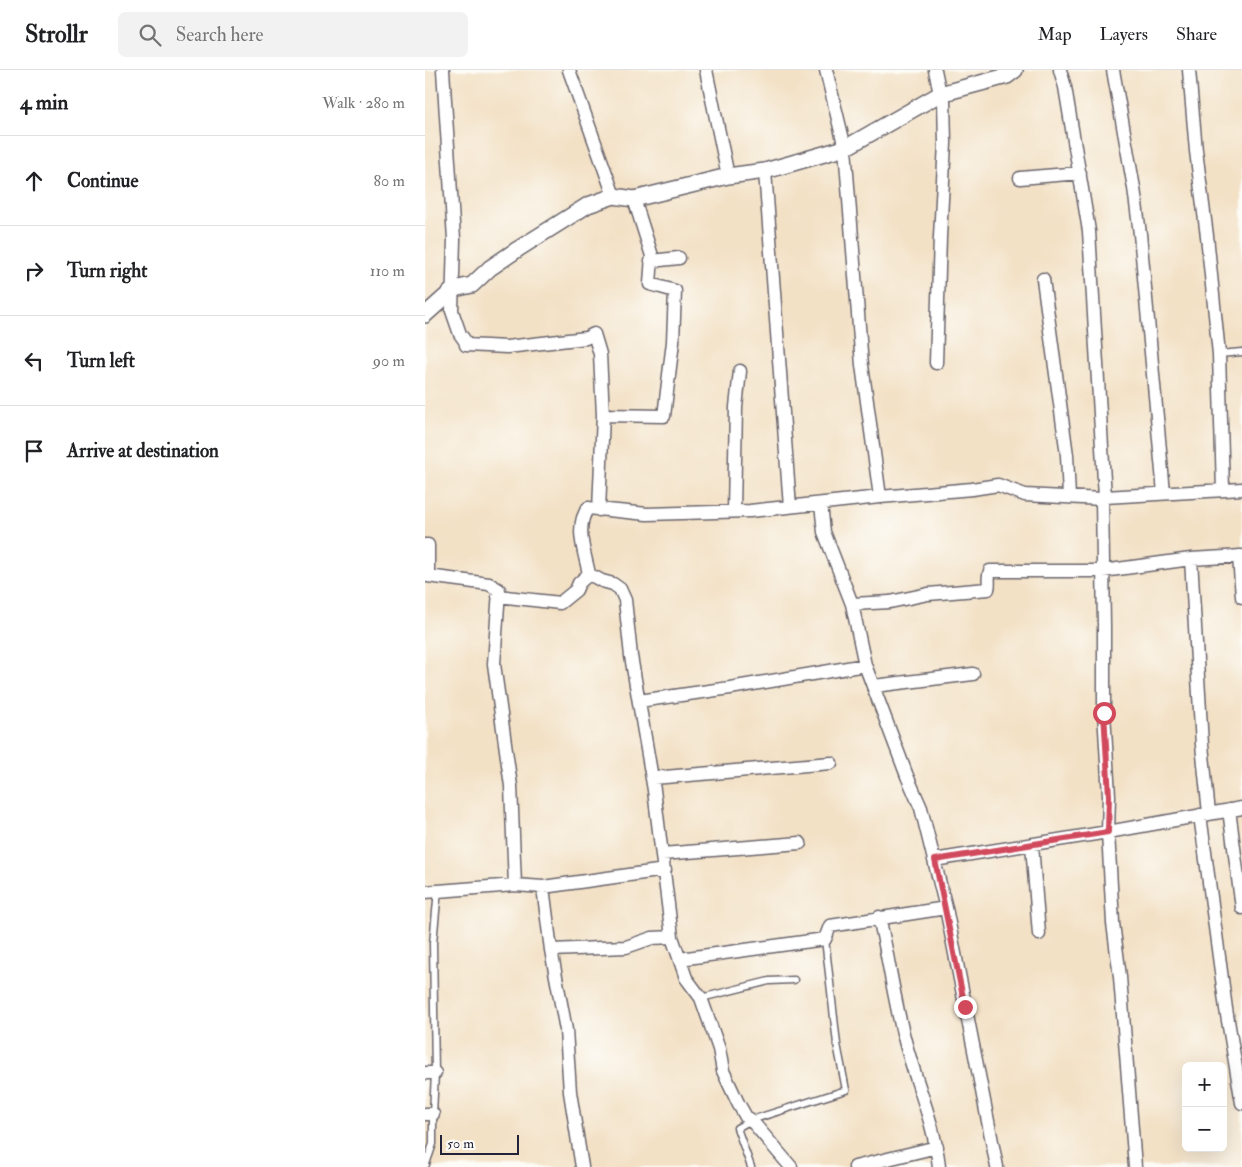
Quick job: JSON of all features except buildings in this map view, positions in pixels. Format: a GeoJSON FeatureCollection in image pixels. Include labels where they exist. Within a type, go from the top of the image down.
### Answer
{"type":"FeatureCollection","features":[{"type":"Feature","properties":{"kind":"street"},"geometry":{"type":"LineString","coordinates":[[443,70],[454,238],[452,311],[460,334],[466,345],[507,347],[586,338],[594,334],[600,354],[603,415],[599,510]]}},
{"type":"Feature","properties":{"kind":"street"},"geometry":{"type":"LineString","coordinates":[[569,70],[614,196]]}},
{"type":"Feature","properties":{"kind":"street"},"geometry":{"type":"LineString","coordinates":[[707,70],[728,176]]}},
{"type":"Feature","properties":{"kind":"street"},"geometry":{"type":"LineString","coordinates":[[826,70],[845,148],[862,365],[880,497]]}},
{"type":"Feature","properties":{"kind":"street"},"geometry":{"type":"LineString","coordinates":[[935,70],[939,94],[944,100],[945,143],[936,364]]}},
{"type":"Feature","properties":{"kind":"street"},"geometry":{"type":"LineString","coordinates":[[425,315],[454,289],[472,285],[490,268],[588,205],[614,196],[634,199],[728,176],[765,171],[845,148],[939,94],[1007,76],[1015,70]]}},
{"type":"Feature","properties":{"kind":"street"},"geometry":{"type":"LineString","coordinates":[[1060,70],[1065,87],[1089,231],[1104,498],[1104,713],[1109,796],[1108,832],[1113,924],[1120,977],[1135,1167]]}},
{"type":"Feature","properties":{"kind":"street"},"geometry":{"type":"LineString","coordinates":[[1113,70],[1141,234],[1164,494]]}},
{"type":"Feature","properties":{"kind":"street"},"geometry":{"type":"LineString","coordinates":[[1189,70],[1196,151],[1219,354],[1223,490]]}},
{"type":"Feature","properties":{"kind":"street"},"geometry":{"type":"LineString","coordinates":[[765,171],[790,507]]}},
{"type":"Feature","properties":{"kind":"street"},"geometry":{"type":"LineString","coordinates":[[1020,178],[1080,173]]}},
{"type":"Feature","properties":{"kind":"street"},"geometry":{"type":"LineString","coordinates":[[603,415],[664,416],[673,342],[675,291],[650,284],[651,251],[634,199]]}},
{"type":"Feature","properties":{"kind":"street"},"geometry":{"type":"LineString","coordinates":[[651,261],[679,258]]}},
{"type":"Feature","properties":{"kind":"street"},"geometry":{"type":"LineString","coordinates":[[1043,279],[1067,455],[1069,497]]}},
{"type":"Feature","properties":{"kind":"street"},"geometry":{"type":"LineString","coordinates":[[734,511],[736,406],[740,371]]}},
{"type":"Feature","properties":{"kind":"street"},"geometry":{"type":"LineString","coordinates":[[791,1167],[751,1120],[746,1117],[738,1103],[723,1070],[719,1048],[701,998],[686,978],[673,937],[653,778],[631,656],[625,600],[619,589],[613,584],[589,574],[580,538],[583,514],[588,508],[647,514],[734,511],[972,490],[998,485],[1025,495],[1104,498],[1242,489]]}},
{"type":"Feature","properties":{"kind":"street"},"geometry":{"type":"LineString","coordinates":[[821,504],[824,532],[852,604],[865,665],[921,808],[935,860],[997,1167]]}},
{"type":"Feature","properties":{"kind":"street"},"geometry":{"type":"LineString","coordinates":[[425,545],[428,545],[427,576],[489,584],[499,590],[494,664],[511,786],[515,885]]}},
{"type":"Feature","properties":{"kind":"street"},"geometry":{"type":"LineString","coordinates":[[852,604],[890,602],[928,594],[988,589],[989,571],[1103,571],[1191,559],[1240,556],[1242,597]]}},
{"type":"Feature","properties":{"kind":"street"},"geometry":{"type":"LineString","coordinates":[[1191,559],[1202,745],[1204,814],[1226,1009],[1242,1104]]}},
{"type":"Feature","properties":{"kind":"street"},"geometry":{"type":"LineString","coordinates":[[498,596],[560,603],[576,590],[579,583],[589,574]]}},
{"type":"Feature","properties":{"kind":"street"},"geometry":{"type":"LineString","coordinates":[[639,701],[739,687],[865,665]]}},
{"type":"Feature","properties":{"kind":"street"},"geometry":{"type":"LineString","coordinates":[[874,686],[973,674]]}},
{"type":"Feature","properties":{"kind":"street"},"geometry":{"type":"LineString","coordinates":[[653,778],[831,763]]}},
{"type":"Feature","properties":{"kind":"street"},"geometry":{"type":"LineString","coordinates":[[935,860],[1242,808]]}},
{"type":"Feature","properties":{"kind":"street"},"geometry":{"type":"LineString","coordinates":[[1229,810],[1242,908]]}},
{"type":"Feature","properties":{"kind":"street"},"geometry":{"type":"LineString","coordinates":[[662,854],[800,843]]}},
{"type":"Feature","properties":{"kind":"street"},"geometry":{"type":"LineString","coordinates":[[1032,845],[1039,934]]}},
{"type":"Feature","properties":{"kind":"street"},"geometry":{"type":"LineString","coordinates":[[431,891],[515,885],[543,887],[665,870]]}},
{"type":"Feature","properties":{"kind":"street"},"geometry":{"type":"LineString","coordinates":[[543,887],[551,950],[566,1030],[570,1092],[582,1167]]}},
{"type":"Feature","properties":{"kind":"street"},"geometry":{"type":"LineString","coordinates":[[680,959],[825,939],[830,926],[946,908]]}},
{"type":"Feature","properties":{"kind":"street"},"geometry":{"type":"LineString","coordinates":[[879,918],[905,1042],[937,1147],[939,1167]]}},
{"type":"Feature","properties":{"kind":"street"},"geometry":{"type":"LineString","coordinates":[[551,950],[626,947],[652,938],[673,937]]}},
{"type":"Feature","properties":{"kind":"street"},"geometry":{"type":"LineString","coordinates":[[855,1167],[937,1147]]}},
{"type":"Feature","properties":{"kind":"lane"},"geometry":{"type":"LineString","coordinates":[[1219,354],[1242,352]]}},
{"type":"Feature","properties":{"kind":"lane"},"geometry":{"type":"LineString","coordinates":[[425,1167],[433,1144],[429,1114],[433,943],[431,891]]}},
{"type":"Feature","properties":{"kind":"lane"},"geometry":{"type":"LineString","coordinates":[[751,1167],[737,1128],[751,1120],[846,1090],[837,1044],[825,939]]}},
{"type":"Feature","properties":{"kind":"lane"},"geometry":{"type":"LineString","coordinates":[[701,998],[769,980],[794,980]]}},
{"type":"Feature","properties":{"kind":"route"},"geometry":{"type":"LineString","coordinates":[[965,1007],[935,860],[1108,832],[1109,796],[1104,713]]}}]}
